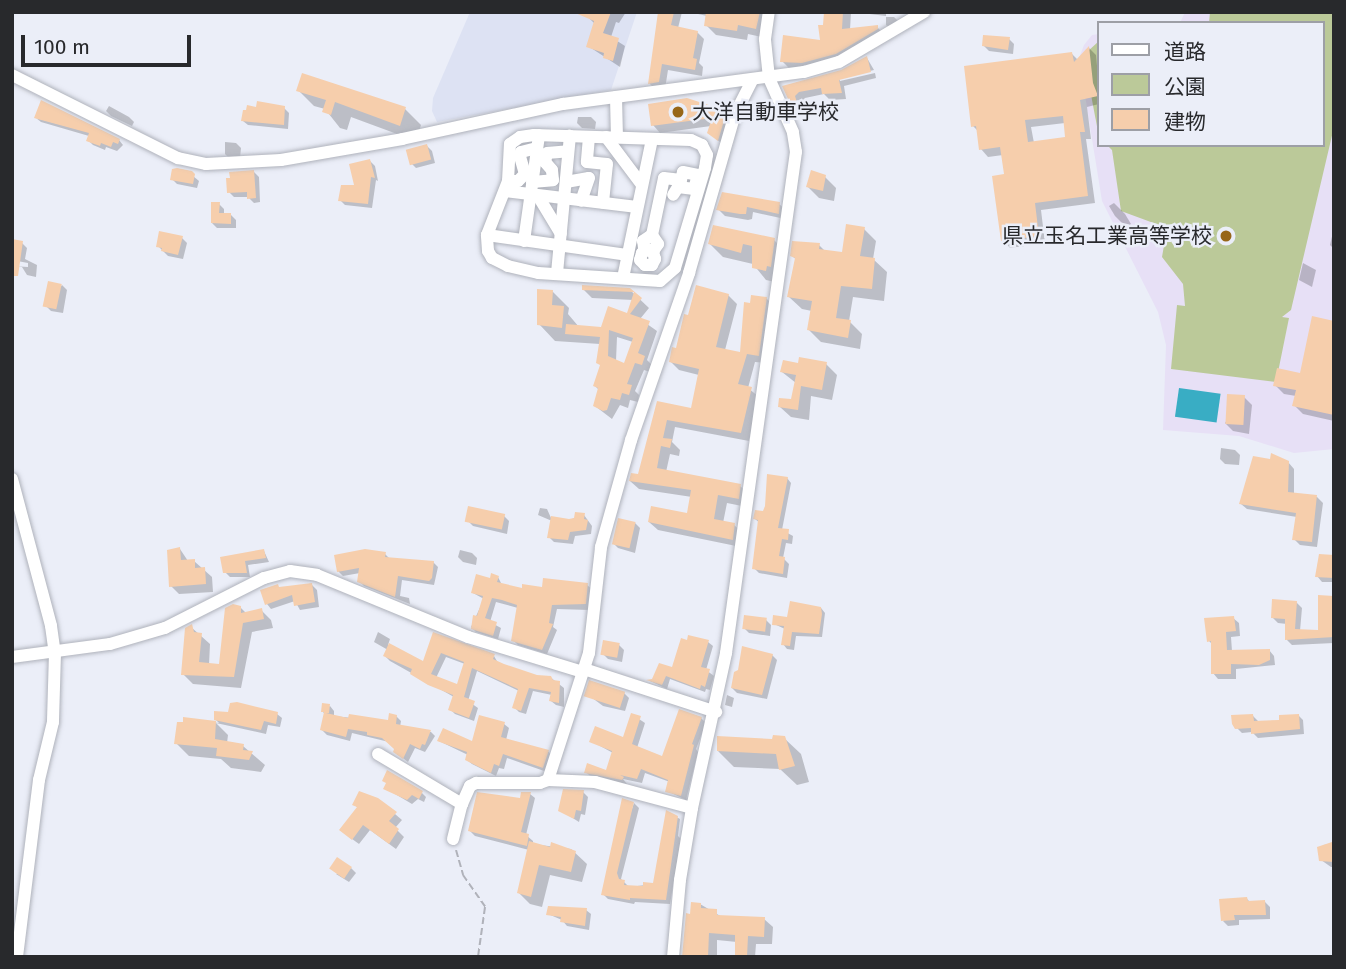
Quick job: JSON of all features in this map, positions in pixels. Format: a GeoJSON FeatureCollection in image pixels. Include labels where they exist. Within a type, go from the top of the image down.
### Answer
{"type":"FeatureCollection","features":[{"type":"Feature","properties":{"kind":"street"},"geometry":{"type":"LineString","coordinates":[[673,957],[680,880],[692,808],[716,712],[744,533],[796,152],[793,132],[769,78],[765,39],[769,12]]}},
{"type":"Feature","properties":{"kind":"street"},"geometry":{"type":"LineString","coordinates":[[12,75],[178,158],[206,164],[281,160],[402,139],[496,116],[616,97],[769,78],[839,61],[923,12]]}},
{"type":"Feature","properties":{"kind":"street"},"geometry":{"type":"LineString","coordinates":[[548,780],[593,631],[601,547],[631,440],[689,273],[735,114],[752,80]]}},
{"type":"Feature","properties":{"kind":"street"},"geometry":{"type":"LineString","coordinates":[[616,97],[611,137],[642,185]]}},
{"type":"Feature","properties":{"kind":"street"},"geometry":{"type":"LineString","coordinates":[[557,273],[570,136]]}},
{"type":"Feature","properties":{"kind":"street"},"geometry":{"type":"LineString","coordinates":[[589,136],[587,162],[607,164],[603,203]]}},
{"type":"Feature","properties":{"kind":"street"},"geometry":{"type":"LineString","coordinates":[[589,136],[691,140],[702,145],[707,155],[675,268],[660,281],[538,273],[499,262],[488,251],[487,235],[507,186],[510,145],[520,137],[538,141],[589,136]]}},
{"type":"Feature","properties":{"kind":"street"},"geometry":{"type":"LineString","coordinates":[[623,278],[652,139]]}},
{"type":"Feature","properties":{"kind":"street"},"geometry":{"type":"LineString","coordinates":[[524,241],[534,196],[532,182],[538,141]]}},
{"type":"Feature","properties":{"kind":"street"},"geometry":{"type":"LineString","coordinates":[[532,182],[553,180],[552,170],[545,162],[547,153],[568,151]]}},
{"type":"Feature","properties":{"kind":"street"},"geometry":{"type":"LineString","coordinates":[[649,250],[643,241],[652,235],[664,177],[681,180],[683,172],[698,175],[698,184],[694,189],[678,187],[673,195]]}},
{"type":"Feature","properties":{"kind":"street"},"geometry":{"type":"LineString","coordinates":[[566,181],[589,178],[580,201]]}},
{"type":"Feature","properties":{"kind":"street"},"geometry":{"type":"LineString","coordinates":[[507,186],[534,196],[637,208]]}},
{"type":"Feature","properties":{"kind":"street"},"geometry":{"type":"LineString","coordinates":[[534,196],[560,240]]}},
{"type":"Feature","properties":{"kind":"street"},"geometry":{"type":"LineString","coordinates":[[487,235],[524,241],[560,240],[627,256]]}},
{"type":"Feature","properties":{"kind":"street"},"geometry":{"type":"LineString","coordinates":[[12,479],[51,626],[55,653],[51,740],[39,780],[18,957]]}},
{"type":"Feature","properties":{"kind":"street"},"geometry":{"type":"LineString","coordinates":[[12,657],[110,644],[165,628],[264,578],[290,571],[317,575],[468,637],[716,712]]}},
{"type":"Feature","properties":{"kind":"street"},"geometry":{"type":"LineString","coordinates":[[378,754],[461,804]]}},
{"type":"Feature","properties":{"kind":"street"},"geometry":{"type":"LineString","coordinates":[[453,839],[461,804],[470,786],[476,783],[540,783],[548,780],[595,782],[692,808]]}},
{"type":"Feature","properties":{"kind":"path"},"geometry":{"type":"LineString","coordinates":[[453,839],[463,875],[485,907],[478,957]]}},
{"type":"Feature","properties":{"kind":"shaded area"},"geometry":{"type":"Polygon","coordinates":[[[470,12],[637,12],[611,90],[437,122],[432,111],[433,98],[470,12]]]}},
{"type":"Feature","properties":{"kind":"shaded area","name":"県立玉名工業高等学校"},"geometry":{"type":"Polygon","coordinates":[[[1185,12],[1334,12],[1334,449],[1294,453],[1239,436],[1163,430],[1166,345],[1158,312],[1102,201],[1079,58],[1084,45],[1092,35],[1098,34],[1098,147],[1325,147],[1325,21],[1181,21],[1185,12]]]}},
{"type":"Feature","properties":{"kind":"green space"},"geometry":{"type":"Polygon","coordinates":[[[1210,12],[1334,12],[1334,127],[1291,310],[1282,317],[1289,318],[1276,382],[1171,369],[1177,305],[1185,306],[1183,284],[1162,257],[1167,228],[1121,211],[1112,150],[1109,147],[1325,147],[1325,21],[1209,21],[1210,12]]]}},
{"type":"Feature","properties":{"kind":"green space"},"geometry":{"type":"Polygon","coordinates":[[[1098,42],[1098,132],[1085,63],[1087,52],[1098,42]]]}},
{"type":"Feature","properties":{"kind":"water"},"geometry":{"type":"Polygon","coordinates":[[[1179,388],[1221,394],[1217,423],[1175,417],[1179,388]]]}},
{"type":"Feature","properties":{"kind":"building"},"geometry":{"type":"Polygon","coordinates":[[[573,12],[611,12],[603,33],[619,38],[613,61],[603,58],[604,53],[586,47],[594,21],[573,12]]]}},
{"type":"Feature","properties":{"kind":"building"},"geometry":{"type":"Polygon","coordinates":[[[658,12],[674,12],[671,25],[698,31],[693,58],[697,59],[695,70],[662,64],[659,82],[648,84],[658,12]]]}},
{"type":"Feature","properties":{"kind":"building"},"geometry":{"type":"Polygon","coordinates":[[[706,12],[760,12],[756,29],[738,25],[737,31],[704,26],[706,12]]]}},
{"type":"Feature","properties":{"kind":"building"},"geometry":{"type":"Polygon","coordinates":[[[824,12],[843,12],[842,29],[878,25],[878,29],[836,54],[802,63],[780,62],[783,35],[820,40],[818,25],[823,25],[824,12]]]}},
{"type":"Feature","properties":{"kind":"building"},"geometry":{"type":"Polygon","coordinates":[[[983,35],[1010,37],[1008,50],[982,46],[983,35]]]}},
{"type":"Feature","properties":{"kind":"building"},"geometry":{"type":"Polygon","coordinates":[[[1089,46],[1093,83],[1098,96],[1080,100],[1085,132],[1080,132],[1088,196],[1035,203],[1039,236],[1001,241],[992,176],[1004,174],[1000,147],[979,150],[976,126],[971,127],[964,66],[1072,52],[1074,62],[1089,46]],[[1063,116],[1025,120],[1028,142],[1065,137],[1063,116]]]}},
{"type":"Feature","properties":{"kind":"building"},"geometry":{"type":"Polygon","coordinates":[[[867,56],[871,72],[839,80],[842,93],[822,94],[821,88],[799,92],[795,96],[800,112],[795,114],[782,86],[841,70],[867,56]]]}},
{"type":"Feature","properties":{"kind":"building"},"geometry":{"type":"Polygon","coordinates":[[[302,73],[406,107],[400,126],[335,102],[331,115],[322,112],[326,100],[296,91],[302,73]]]}},
{"type":"Feature","properties":{"kind":"building","name":"大洋自動車学校"},"geometry":{"type":"Polygon","coordinates":[[[687,98],[727,111],[718,141],[707,133],[712,118],[651,126],[648,104],[687,98]]]}},
{"type":"Feature","properties":{"kind":"building"},"geometry":{"type":"Polygon","coordinates":[[[41,100],[120,139],[118,144],[113,142],[111,147],[101,143],[100,146],[86,141],[89,133],[34,118],[41,100]]]}},
{"type":"Feature","properties":{"kind":"building"},"geometry":{"type":"Polygon","coordinates":[[[257,101],[285,106],[284,125],[241,121],[247,105],[256,107],[257,101]]]}},
{"type":"Feature","properties":{"kind":"building"},"geometry":{"type":"Polygon","coordinates":[[[427,144],[431,159],[410,165],[406,150],[427,144]]]}},
{"type":"Feature","properties":{"kind":"building"},"geometry":{"type":"Polygon","coordinates":[[[370,159],[375,178],[371,177],[368,204],[338,201],[341,185],[354,185],[349,164],[370,159]]]}},
{"type":"Feature","properties":{"kind":"building"},"geometry":{"type":"Polygon","coordinates":[[[172,169],[195,174],[193,184],[170,180],[172,169]]]}},
{"type":"Feature","properties":{"kind":"building"},"geometry":{"type":"Polygon","coordinates":[[[254,170],[256,198],[247,199],[247,192],[227,193],[226,178],[230,178],[229,172],[254,170]]]}},
{"type":"Feature","properties":{"kind":"building"},"geometry":{"type":"Polygon","coordinates":[[[811,170],[826,175],[823,191],[806,187],[811,170]]]}},
{"type":"Feature","properties":{"kind":"building"},"geometry":{"type":"Polygon","coordinates":[[[722,192],[780,202],[779,214],[747,207],[746,214],[716,210],[722,192]]]}},
{"type":"Feature","properties":{"kind":"building"},"geometry":{"type":"Polygon","coordinates":[[[211,202],[220,202],[219,213],[231,213],[231,224],[211,223],[211,202]]]}},
{"type":"Feature","properties":{"kind":"building"},"geometry":{"type":"Polygon","coordinates":[[[846,224],[865,227],[860,256],[875,258],[872,289],[841,286],[836,318],[851,320],[848,338],[807,330],[812,301],[787,297],[795,258],[790,256],[792,241],[820,243],[819,249],[842,252],[846,224]]]}},
{"type":"Feature","properties":{"kind":"building"},"geometry":{"type":"Polygon","coordinates":[[[713,225],[775,238],[771,267],[767,266],[766,271],[752,268],[752,246],[743,244],[741,253],[708,244],[713,225]]]}},
{"type":"Feature","properties":{"kind":"building"},"geometry":{"type":"Polygon","coordinates":[[[159,231],[183,236],[178,255],[156,247],[159,231]]]}},
{"type":"Feature","properties":{"kind":"building"},"geometry":{"type":"Polygon","coordinates":[[[12,239],[23,241],[18,276],[12,276],[12,239]]]}},
{"type":"Feature","properties":{"kind":"building"},"geometry":{"type":"Polygon","coordinates":[[[48,281],[62,284],[56,309],[43,306],[48,281]]]}},
{"type":"Feature","properties":{"kind":"building"},"geometry":{"type":"Polygon","coordinates":[[[582,285],[630,288],[642,298],[630,314],[650,321],[638,353],[645,356],[642,365],[635,363],[627,384],[632,385],[629,395],[622,393],[620,400],[611,398],[607,410],[603,411],[593,406],[598,388],[593,386],[600,365],[596,363],[600,337],[565,334],[566,324],[601,327],[608,306],[627,313],[634,292],[582,290],[582,285]],[[609,330],[608,356],[624,363],[633,338],[609,330]]]}},
{"type":"Feature","properties":{"kind":"building"},"geometry":{"type":"Polygon","coordinates":[[[696,285],[729,294],[716,347],[740,352],[744,302],[750,303],[751,295],[767,297],[759,356],[747,354],[738,384],[752,387],[741,433],[667,420],[663,438],[672,439],[670,448],[661,446],[657,468],[741,484],[739,499],[718,495],[714,519],[735,523],[733,540],[648,522],[651,506],[687,513],[691,490],[629,481],[631,473],[638,474],[657,401],[691,408],[699,369],[669,362],[672,347],[676,348],[684,314],[688,315],[696,285]]]}},
{"type":"Feature","properties":{"kind":"building"},"geometry":{"type":"Polygon","coordinates":[[[537,289],[553,290],[552,305],[564,306],[562,328],[537,325],[537,289]]]}},
{"type":"Feature","properties":{"kind":"building"},"geometry":{"type":"Polygon","coordinates":[[[1312,316],[1334,321],[1334,415],[1292,406],[1296,390],[1273,386],[1277,368],[1300,373],[1312,316]]]}},
{"type":"Feature","properties":{"kind":"building"},"geometry":{"type":"Polygon","coordinates":[[[799,357],[827,362],[822,390],[801,386],[798,410],[778,407],[779,398],[791,399],[796,375],[780,372],[783,360],[798,363],[799,357]]]}},
{"type":"Feature","properties":{"kind":"building"},"geometry":{"type":"Polygon","coordinates":[[[1227,394],[1245,395],[1243,425],[1225,424],[1227,394]]]}},
{"type":"Feature","properties":{"kind":"building"},"geometry":{"type":"Polygon","coordinates":[[[1271,453],[1289,461],[1288,492],[1317,495],[1312,542],[1292,540],[1296,513],[1239,504],[1253,456],[1270,459],[1271,453]]]}},
{"type":"Feature","properties":{"kind":"building"},"geometry":{"type":"Polygon","coordinates":[[[767,474],[788,477],[778,528],[789,529],[788,540],[782,539],[779,556],[785,557],[783,574],[752,569],[758,520],[753,519],[755,510],[763,511],[765,506],[767,474]]]}},
{"type":"Feature","properties":{"kind":"building"},"geometry":{"type":"Polygon","coordinates":[[[468,506],[505,514],[502,530],[465,522],[468,506]]]}},
{"type":"Feature","properties":{"kind":"building"},"geometry":{"type":"Polygon","coordinates":[[[575,512],[585,513],[584,519],[588,520],[586,530],[570,532],[568,540],[547,538],[551,516],[569,519],[574,518],[575,512]]]}},
{"type":"Feature","properties":{"kind":"building"},"geometry":{"type":"Polygon","coordinates":[[[618,518],[636,522],[629,548],[612,544],[618,518]]]}},
{"type":"Feature","properties":{"kind":"building"},"geometry":{"type":"Polygon","coordinates":[[[180,547],[181,560],[195,559],[195,568],[205,567],[206,584],[169,587],[167,550],[180,547]]]}},
{"type":"Feature","properties":{"kind":"building"},"geometry":{"type":"Polygon","coordinates":[[[264,549],[266,558],[245,561],[247,573],[223,573],[220,557],[264,549]]]}},
{"type":"Feature","properties":{"kind":"building"},"geometry":{"type":"Polygon","coordinates":[[[365,549],[386,552],[385,557],[434,561],[432,578],[429,581],[398,576],[395,597],[357,582],[359,568],[337,572],[334,555],[365,549]]]}},
{"type":"Feature","properties":{"kind":"building"},"geometry":{"type":"Polygon","coordinates":[[[1319,554],[1334,555],[1334,578],[1315,577],[1319,554]]]}},
{"type":"Feature","properties":{"kind":"building"},"geometry":{"type":"Polygon","coordinates":[[[491,573],[499,576],[497,582],[522,588],[522,584],[542,587],[543,578],[588,583],[586,604],[552,605],[549,623],[553,624],[542,650],[511,641],[517,605],[502,600],[492,598],[485,618],[497,622],[493,636],[471,629],[473,615],[477,616],[483,596],[471,593],[476,574],[490,578],[491,573]]]}},
{"type":"Feature","properties":{"kind":"building"},"geometry":{"type":"Polygon","coordinates":[[[312,583],[315,602],[294,606],[292,595],[265,605],[260,590],[278,584],[279,587],[312,583]]]}},
{"type":"Feature","properties":{"kind":"building"},"geometry":{"type":"Polygon","coordinates":[[[1318,595],[1334,596],[1334,637],[1285,640],[1285,619],[1271,618],[1272,599],[1297,601],[1295,629],[1318,630],[1318,595]]]}},
{"type":"Feature","properties":{"kind":"building"},"geometry":{"type":"Polygon","coordinates":[[[790,601],[821,607],[822,614],[819,634],[792,632],[790,646],[781,645],[784,626],[772,625],[773,615],[787,617],[790,601]]]}},
{"type":"Feature","properties":{"kind":"building"},"geometry":{"type":"Polygon","coordinates":[[[233,604],[241,606],[241,613],[262,608],[264,619],[243,623],[234,677],[181,675],[185,628],[192,624],[194,632],[202,633],[199,662],[219,664],[225,608],[233,604]]]}},
{"type":"Feature","properties":{"kind":"building"},"geometry":{"type":"Polygon","coordinates":[[[744,615],[767,618],[765,632],[742,629],[744,615]]]}},
{"type":"Feature","properties":{"kind":"building"},"geometry":{"type":"Polygon","coordinates":[[[1234,616],[1236,631],[1226,632],[1227,650],[1270,649],[1270,660],[1259,665],[1231,664],[1231,674],[1211,674],[1211,641],[1207,642],[1204,618],[1234,616]]]}},
{"type":"Feature","properties":{"kind":"building"},"geometry":{"type":"Polygon","coordinates":[[[433,632],[495,654],[493,659],[504,664],[537,675],[551,676],[553,680],[560,681],[559,703],[549,701],[551,692],[529,688],[521,711],[512,708],[518,689],[472,668],[464,697],[475,701],[469,718],[448,710],[453,695],[428,685],[410,674],[412,669],[383,656],[389,643],[423,661],[433,632]],[[441,653],[431,674],[457,684],[464,662],[441,653]]]}},
{"type":"Feature","properties":{"kind":"building"},"geometry":{"type":"Polygon","coordinates":[[[688,635],[709,640],[701,667],[710,669],[705,687],[701,685],[700,689],[666,676],[662,685],[646,680],[652,679],[659,663],[672,667],[681,638],[687,640],[688,635]]]}},
{"type":"Feature","properties":{"kind":"building"},"geometry":{"type":"Polygon","coordinates":[[[603,640],[620,643],[617,658],[600,655],[603,640]]]}},
{"type":"Feature","properties":{"kind":"building"},"geometry":{"type":"Polygon","coordinates":[[[742,646],[773,654],[762,695],[731,688],[734,672],[738,670],[742,646]]]}},
{"type":"Feature","properties":{"kind":"building"},"geometry":{"type":"Polygon","coordinates":[[[589,680],[625,692],[620,708],[584,696],[589,680]]]}},
{"type":"Feature","properties":{"kind":"building"},"geometry":{"type":"Polygon","coordinates":[[[237,702],[278,712],[276,724],[264,721],[261,730],[214,720],[214,711],[228,712],[230,703],[237,702]]]}},
{"type":"Feature","properties":{"kind":"building"},"geometry":{"type":"Polygon","coordinates":[[[322,703],[330,704],[329,713],[326,713],[348,718],[349,714],[388,720],[389,713],[397,715],[396,724],[431,730],[425,745],[422,744],[420,749],[410,744],[403,759],[393,752],[394,749],[382,738],[367,735],[367,732],[348,729],[346,737],[320,730],[324,712],[321,712],[322,703]]]}},
{"type":"Feature","properties":{"kind":"building"},"geometry":{"type":"Polygon","coordinates":[[[679,709],[702,717],[692,744],[694,745],[681,796],[665,792],[668,780],[641,769],[637,779],[620,775],[624,777],[622,780],[584,773],[587,763],[606,770],[612,751],[589,742],[595,726],[623,737],[631,713],[641,716],[632,744],[662,756],[679,709]]]}},
{"type":"Feature","properties":{"kind":"building"},"geometry":{"type":"Polygon","coordinates":[[[1253,714],[1254,721],[1279,720],[1279,715],[1299,714],[1300,729],[1251,734],[1251,728],[1235,729],[1231,715],[1253,714]]]}},
{"type":"Feature","properties":{"kind":"building"},"geometry":{"type":"Polygon","coordinates":[[[479,715],[505,722],[501,737],[549,750],[543,768],[503,754],[499,766],[494,764],[491,773],[465,760],[467,752],[437,741],[443,728],[472,741],[479,715]]]}},
{"type":"Feature","properties":{"kind":"building"},"geometry":{"type":"Polygon","coordinates":[[[183,717],[216,721],[215,739],[244,744],[243,750],[253,751],[249,760],[216,756],[217,748],[174,744],[177,722],[183,722],[183,717]]]}},
{"type":"Feature","properties":{"kind":"building"},"geometry":{"type":"Polygon","coordinates":[[[773,735],[785,736],[795,766],[779,770],[776,754],[717,751],[717,736],[772,739],[773,735]]]}},
{"type":"Feature","properties":{"kind":"building"},"geometry":{"type":"Polygon","coordinates":[[[387,770],[423,791],[419,799],[412,795],[407,800],[383,789],[386,783],[382,781],[387,770]]]}},
{"type":"Feature","properties":{"kind":"building"},"geometry":{"type":"Polygon","coordinates":[[[563,789],[584,790],[581,811],[576,810],[574,819],[558,811],[563,789]]]}},
{"type":"Feature","properties":{"kind":"building"},"geometry":{"type":"Polygon","coordinates":[[[359,791],[378,798],[397,812],[389,821],[399,829],[389,844],[363,825],[352,840],[339,830],[357,807],[352,805],[359,791]]]}},
{"type":"Feature","properties":{"kind":"building"},"geometry":{"type":"Polygon","coordinates":[[[477,792],[520,798],[521,792],[531,792],[521,832],[529,834],[527,846],[468,831],[477,792]]]}},
{"type":"Feature","properties":{"kind":"building"},"geometry":{"type":"Polygon","coordinates":[[[622,798],[634,802],[617,873],[619,879],[625,880],[624,885],[643,886],[643,882],[653,883],[666,810],[678,816],[666,900],[630,900],[601,895],[622,798]]]}},
{"type":"Feature","properties":{"kind":"building"},"geometry":{"type":"Polygon","coordinates":[[[529,841],[550,847],[551,842],[576,851],[571,872],[539,865],[531,897],[517,893],[529,841]]]}},
{"type":"Feature","properties":{"kind":"building"},"geometry":{"type":"Polygon","coordinates":[[[1332,842],[1334,862],[1319,861],[1317,847],[1332,842]]]}},
{"type":"Feature","properties":{"kind":"building"},"geometry":{"type":"Polygon","coordinates":[[[337,857],[352,867],[344,879],[329,869],[337,857]]]}},
{"type":"Feature","properties":{"kind":"building"},"geometry":{"type":"Polygon","coordinates":[[[1247,897],[1248,901],[1265,900],[1266,915],[1234,915],[1235,920],[1221,921],[1219,899],[1247,897]]]}},
{"type":"Feature","properties":{"kind":"building"},"geometry":{"type":"Polygon","coordinates":[[[691,902],[701,903],[701,908],[717,909],[717,915],[765,917],[764,937],[748,936],[747,957],[735,957],[735,935],[709,933],[708,957],[682,957],[686,913],[690,914],[691,902]]]}},
{"type":"Feature","properties":{"kind":"building"},"geometry":{"type":"Polygon","coordinates":[[[548,906],[587,908],[585,926],[560,922],[561,917],[546,915],[548,906]]]}},
{"type":"Feature","properties":{"kind":"place","name":"大洋自動車学校"},"geometry":{"type":"Point","coordinates":[678,112]}},
{"type":"Feature","properties":{"kind":"place","name":"県立玉名工業高等学校"},"geometry":{"type":"Point","coordinates":[1226,236]}}]}
